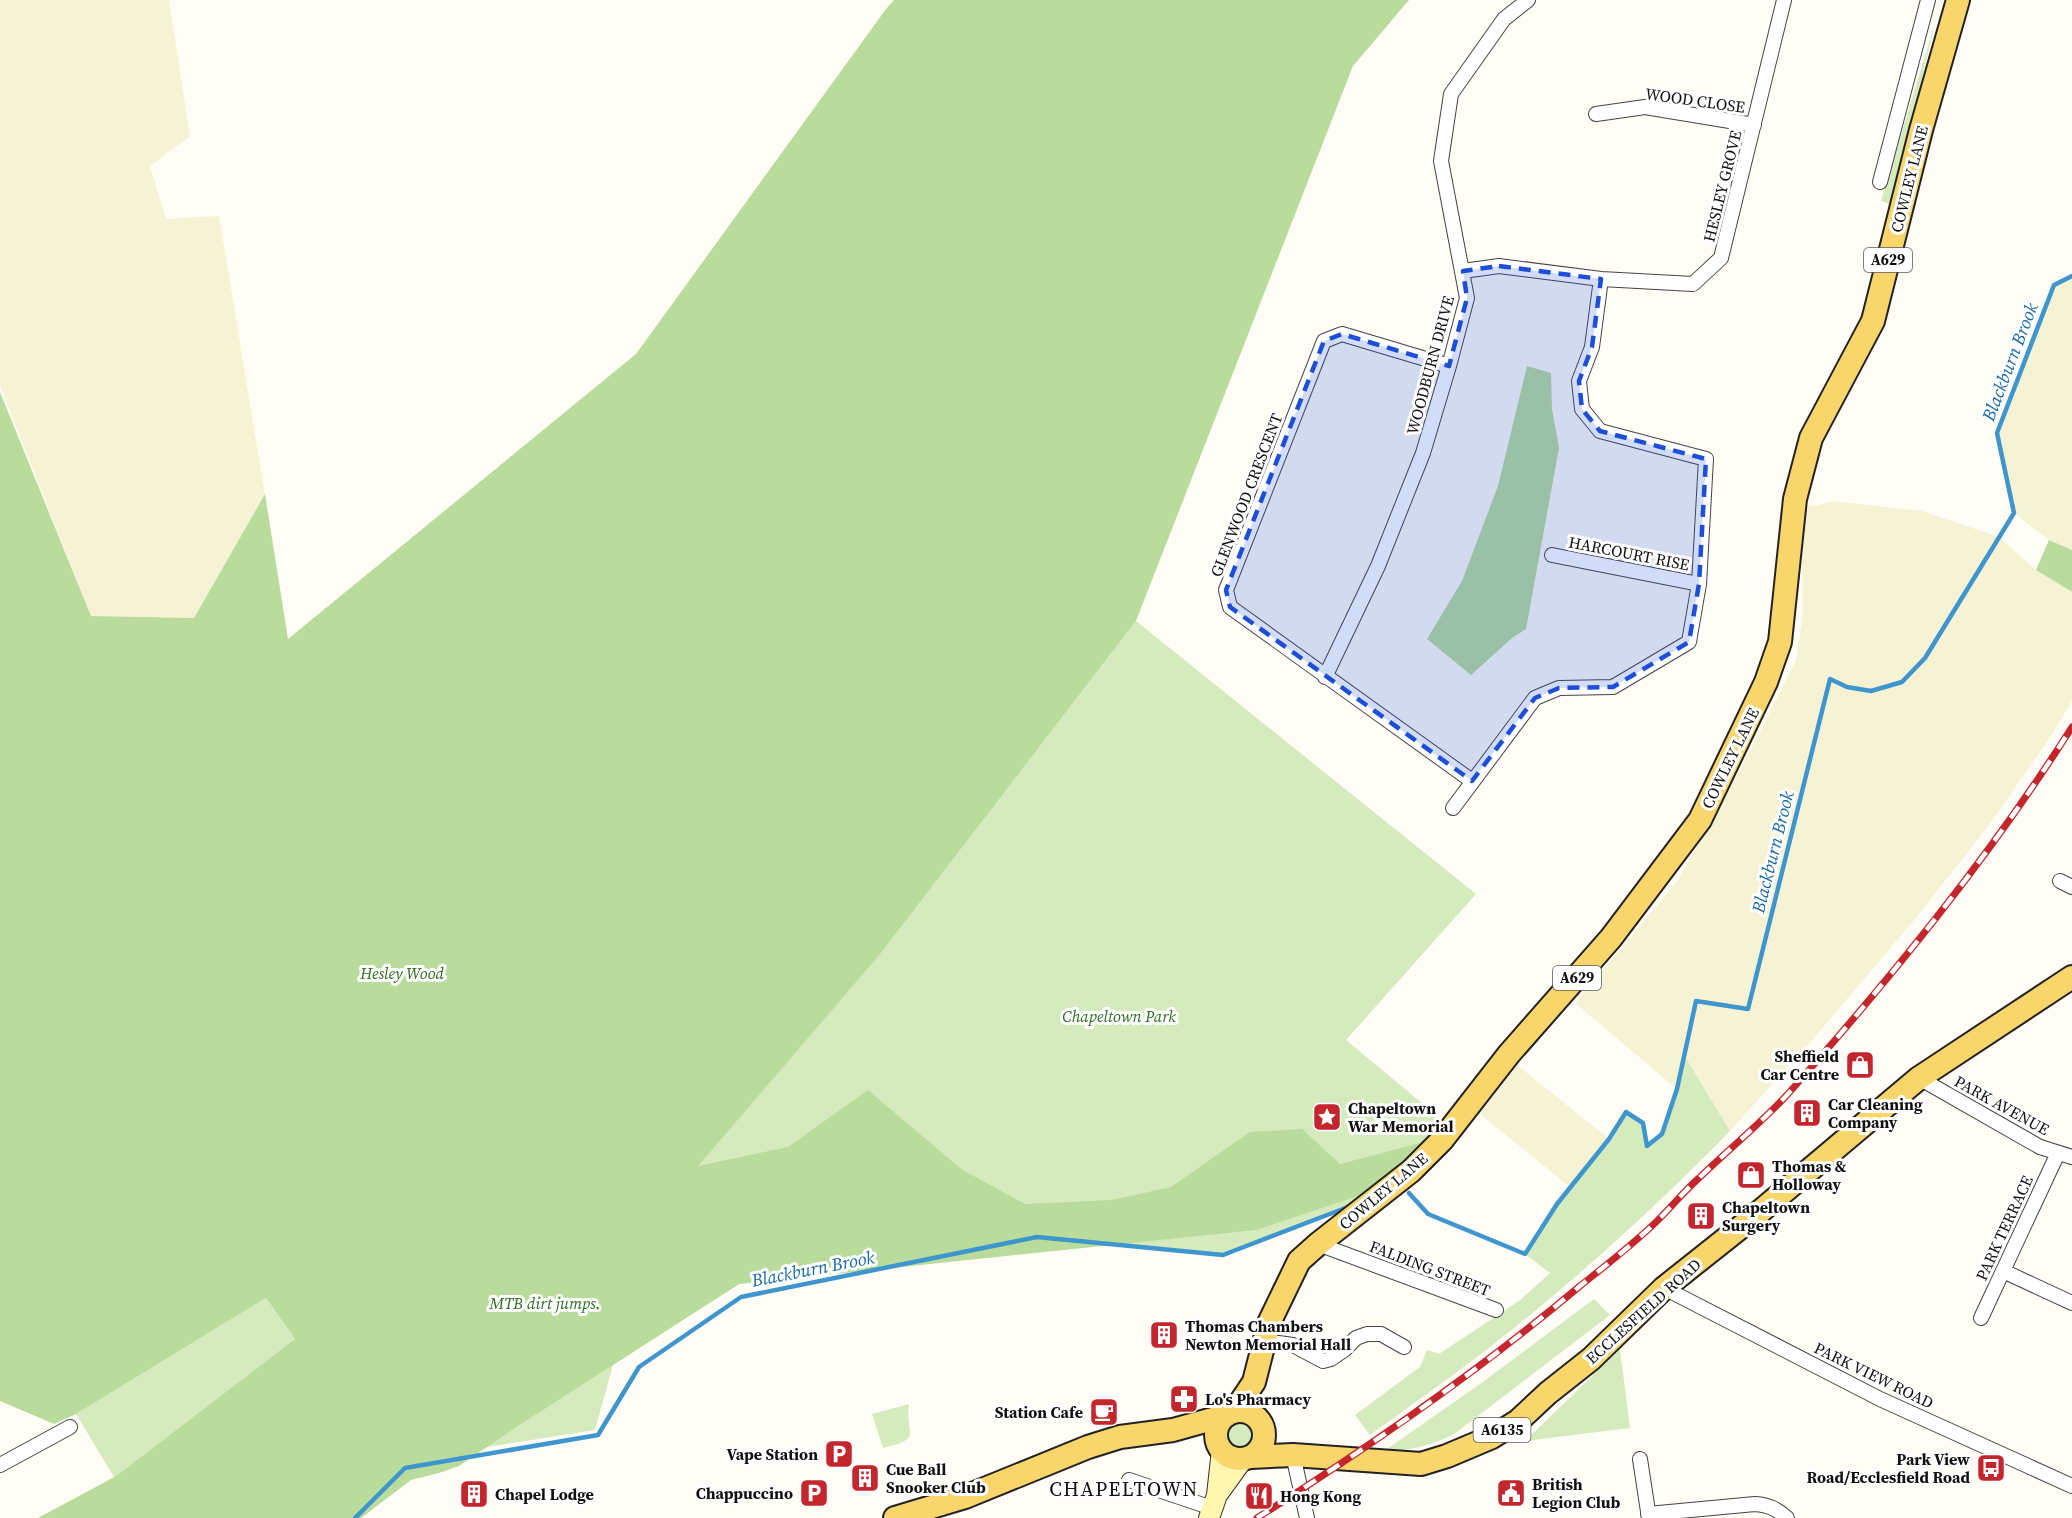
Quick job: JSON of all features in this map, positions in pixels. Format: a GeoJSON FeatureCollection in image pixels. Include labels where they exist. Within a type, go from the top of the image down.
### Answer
{"type":"FeatureCollection","features":[{"type":"Feature","properties":{"kind":"main road","name":"COWLEY LANE"},"geometry":{"type":"LineString","coordinates":[[1230,1414],[1254,1382],[1264,1341],[1278,1303],[1299,1261],[1411,1171],[1442,1140],[1509,1054],[1611,938],[1700,820],[1766,682],[1780,642],[1795,499],[1811,438],[1873,321],[1958,0]]}},
{"type":"Feature","properties":{"kind":"main road","name":"ECCLESFIELD ROAD"},"geometry":{"type":"LineString","coordinates":[[1247,1458],[1293,1455],[1421,1464],[1490,1438],[1518,1421],[1548,1393],[1591,1359],[1664,1288],[1756,1215],[1919,1078],[2072,976]]}},
{"type":"Feature","properties":{"kind":"main road","name":"COWLEY LANE"},"geometry":{"type":"LineString","coordinates":[[1254,1382],[1263,1427]]}},
{"type":"Feature","properties":{"kind":"main road"},"geometry":{"type":"LineString","coordinates":[[1213,1507],[1220,1447],[1218,1428],[1221,1421],[1230,1414],[1250,1413],[1293,1455]]}},
{"type":"Feature","properties":{"kind":"main road","name":"A6135"},"geometry":{"type":"LineString","coordinates":[[896,1518],[964,1497],[1088,1447],[1120,1437],[1173,1430],[1230,1414]]}},
{"type":"Feature","properties":{"kind":"main road"},"geometry":{"type":"LineString","coordinates":[[1213,1507],[1247,1458],[1262,1446],[1263,1427]]}},
{"type":"Feature","properties":{"kind":"main road","name":"A6135"},"geometry":{"type":"LineString","coordinates":[[1173,1430],[1198,1434],[1220,1447],[1231,1457],[1247,1458]]}},
{"type":"Feature","properties":{"kind":"street","name":"WOODBURN DRIVE"},"geometry":{"type":"LineString","coordinates":[[1325,677],[1378,566],[1419,463],[1467,298],[1441,161],[1451,94],[1504,19],[1528,0]]}},
{"type":"Feature","properties":{"kind":"street","name":"HESLEY GROVE"},"geometry":{"type":"LineString","coordinates":[[1463,271],[1499,266],[1601,279],[1693,284],[1720,258],[1784,0]]}},
{"type":"Feature","properties":{"kind":"street"},"geometry":{"type":"LineString","coordinates":[[1880,182],[1928,0]]}},
{"type":"Feature","properties":{"kind":"street","name":"WOOD CLOSE"},"geometry":{"type":"LineString","coordinates":[[1596,114],[1645,107],[1754,124]]}},
{"type":"Feature","properties":{"kind":"street"},"geometry":{"type":"LineString","coordinates":[[1453,808],[1535,698],[1559,688],[1613,687],[1689,642],[1699,584],[1706,459],[1600,431],[1582,409],[1579,381],[1592,347],[1601,279]]}},
{"type":"Feature","properties":{"kind":"street","name":"GLENWOOD CRESCENT"},"geometry":{"type":"LineString","coordinates":[[1449,366],[1342,334],[1324,341],[1226,590],[1230,607],[1472,781]]}},
{"type":"Feature","properties":{"kind":"street","name":"HARCOURT RISE"},"geometry":{"type":"LineString","coordinates":[[1552,555],[1699,584]]}},
{"type":"Feature","properties":{"kind":"street","name":"PARK AVENUE"},"geometry":{"type":"LineString","coordinates":[[1919,1078],[2040,1147],[2065,1155]]}},
{"type":"Feature","properties":{"kind":"street","name":"PARK TERRACE"},"geometry":{"type":"LineString","coordinates":[[1981,1318],[2002,1271],[2065,1155]]}},
{"type":"Feature","properties":{"kind":"street","name":"FALDING STREET"},"geometry":{"type":"LineString","coordinates":[[1318,1244],[1496,1310]]}},
{"type":"Feature","properties":{"kind":"street"},"geometry":{"type":"LineString","coordinates":[[2002,1271],[2072,1303]]}},
{"type":"Feature","properties":{"kind":"street","name":"PARK VIEW ROAD"},"geometry":{"type":"LineString","coordinates":[[1664,1288],[1880,1399],[2072,1486]]}},
{"type":"Feature","properties":{"kind":"street"},"geometry":{"type":"LineString","coordinates":[[1264,1341],[1293,1345],[1323,1360],[1331,1359],[1356,1338],[1367,1334],[1381,1334],[1404,1347]]}},
{"type":"Feature","properties":{"kind":"street"},"geometry":{"type":"LineString","coordinates":[[0,1465],[70,1427]]}},
{"type":"Feature","properties":{"kind":"street"},"geometry":{"type":"LineString","coordinates":[[1293,1455],[1307,1518]]}},
{"type":"Feature","properties":{"kind":"street"},"geometry":{"type":"LineString","coordinates":[[1640,1459],[1648,1516],[1755,1504],[1767,1505],[1778,1510],[1787,1518]]}},
{"type":"Feature","properties":{"kind":"street"},"geometry":{"type":"LineString","coordinates":[[1129,1480],[1213,1507]]}},
{"type":"Feature","properties":{"kind":"highlighted area"},"geometry":{"type":"Polygon","coordinates":[[[1499,266],[1601,279],[1592,347],[1579,381],[1582,409],[1600,431],[1706,459],[1699,584],[1689,642],[1613,687],[1559,688],[1535,698],[1472,781],[1230,607],[1226,590],[1324,341],[1342,334],[1449,366],[1467,298],[1463,271],[1499,266]]]}},
{"type":"Feature","properties":{"kind":"shaded area"},"geometry":{"type":"Polygon","coordinates":[[[0,0],[169,0],[190,136],[150,166],[166,219],[219,216],[265,494],[194,618],[91,616],[0,386],[0,0]]]}},
{"type":"Feature","properties":{"kind":"shaded area"},"geometry":{"type":"Polygon","coordinates":[[[2072,276],[2072,550],[2049,540],[2014,513],[1997,433],[2054,285],[2072,276]]]}},
{"type":"Feature","properties":{"kind":"shaded area"},"geometry":{"type":"Polygon","coordinates":[[[1831,501],[1922,511],[1999,537],[2036,570],[2072,592],[2072,701],[2049,739],[1989,825],[1915,919],[1813,1039],[1730,1131],[1684,1056],[1677,1089],[1575,1003],[1676,883],[1755,741],[1796,660],[1803,612],[1801,506],[1819,505],[1831,501]]]}},
{"type":"Feature","properties":{"kind":"shaded area"},"geometry":{"type":"Polygon","coordinates":[[[1517,1065],[1609,1139],[1570,1187],[1480,1114],[1517,1065]]]}},
{"type":"Feature","properties":{"kind":"green space","name":"Hesley Wood"},"geometry":{"type":"Polygon","coordinates":[[[894,0],[1409,0],[1353,66],[1136,621],[881,953],[698,1166],[788,1147],[868,1090],[961,1169],[1025,1204],[1112,1200],[1171,1187],[1250,1132],[1302,1129],[1340,1164],[1420,1143],[1370,1192],[1256,1230],[739,1284],[459,1466],[411,1480],[361,1518],[38,1518],[115,1477],[295,1339],[266,1298],[76,1414],[54,1424],[0,1401],[0,392],[91,616],[194,618],[265,494],[288,639],[636,354],[894,0]]]}},
{"type":"Feature","properties":{"kind":"green space"},"geometry":{"type":"Polygon","coordinates":[[[1935,23],[1892,205],[1881,201],[1935,23]]]}},
{"type":"Feature","properties":{"kind":"green space"},"geometry":{"type":"Polygon","coordinates":[[[1527,366],[1551,373],[1552,409],[1559,448],[1526,629],[1512,638],[1471,675],[1427,639],[1462,581],[1498,486],[1527,366]]]}},
{"type":"Feature","properties":{"kind":"green space"},"geometry":{"type":"Polygon","coordinates":[[[2049,540],[2072,550],[2072,592],[2036,570],[2049,540]]]}},
{"type":"Feature","properties":{"kind":"green space","name":"Chapeltown Park"},"geometry":{"type":"Polygon","coordinates":[[[1136,621],[1476,894],[1346,1040],[1441,1119],[1407,1163],[1348,1207],[1223,1254],[1037,1237],[739,1284],[613,1365],[595,1430],[38,1518],[114,1477],[76,1414],[266,1298],[295,1339],[881,953],[1136,621]]]}},
{"type":"Feature","properties":{"kind":"green space"},"geometry":{"type":"Polygon","coordinates":[[[1684,1055],[1730,1131],[1672,1189],[1549,1300],[1485,1351],[1370,1435],[1355,1415],[1420,1367],[1427,1350],[1439,1354],[1519,1301],[1550,1273],[1525,1254],[1557,1204],[1609,1139],[1626,1112],[1643,1123],[1647,1146],[1662,1134],[1684,1055]]]}},
{"type":"Feature","properties":{"kind":"green space"},"geometry":{"type":"Polygon","coordinates":[[[1594,1299],[1610,1315],[1453,1435],[1419,1447],[1384,1451],[1480,1384],[1594,1299]]]}},
{"type":"Feature","properties":{"kind":"green space"},"geometry":{"type":"Polygon","coordinates":[[[1620,1349],[1630,1428],[1525,1441],[1620,1349]]]}},
{"type":"Feature","properties":{"kind":"green space"},"geometry":{"type":"Polygon","coordinates":[[[909,1404],[910,1434],[908,1438],[896,1445],[883,1448],[872,1414],[909,1404]]]}},
{"type":"Feature","properties":{"kind":"green space"},"geometry":{"type":"Polygon","coordinates":[[[1240,1420],[1246,1421],[1254,1429],[1254,1441],[1246,1449],[1240,1450],[1234,1449],[1226,1441],[1225,1435],[1226,1429],[1234,1421],[1240,1420]]]}},
{"type":"Feature","properties":{"kind":"waterway","name":"Blackburn Brook"},"geometry":{"type":"LineString","coordinates":[[1409,1193],[1428,1214],[1525,1254],[1557,1204],[1609,1139],[1626,1112],[1643,1123],[1647,1146],[1662,1134],[1677,1089],[1696,1001],[1748,1009],[1830,679],[1847,687],[1871,691],[1902,682],[1925,658],[2014,513],[1997,433],[2054,285],[2072,276]]}},
{"type":"Feature","properties":{"kind":"waterway","name":"Blackburn Brook"},"geometry":{"type":"LineString","coordinates":[[355,1518],[405,1468],[598,1435],[639,1367],[741,1297],[1037,1237],[1223,1255],[1348,1207]]}},
{"type":"Feature","properties":{"kind":"railway"},"geometry":{"type":"LineString","coordinates":[[1257,1518],[1422,1408],[1502,1349],[1618,1256],[1661,1218],[1693,1183],[1766,1117],[1825,1051],[1937,917],[2007,823],[2072,727]]}},
{"type":"Feature","properties":{"kind":"place","name":"Sheffield Car Centre"},"geometry":{"type":"Point","coordinates":[1860,1065]}},
{"type":"Feature","properties":{"kind":"place","name":"Car Cleaning Company"},"geometry":{"type":"Point","coordinates":[1807,1113]}},
{"type":"Feature","properties":{"kind":"place","name":"Chapeltown War Memorial"},"geometry":{"type":"Point","coordinates":[1327,1117]}},
{"type":"Feature","properties":{"kind":"place","name":"Thomas & Holloway"},"geometry":{"type":"Point","coordinates":[1751,1175]}},
{"type":"Feature","properties":{"kind":"place","name":"Chapeltown Surgery"},"geometry":{"type":"Point","coordinates":[1701,1216]}},
{"type":"Feature","properties":{"kind":"place","name":"Thomas Chambers Newton Memorial Hall"},"geometry":{"type":"Point","coordinates":[1164,1335]}},
{"type":"Feature","properties":{"kind":"place","name":"Lo's Pharmacy"},"geometry":{"type":"Point","coordinates":[1184,1399]}},
{"type":"Feature","properties":{"kind":"place","name":"Station Cafe"},"geometry":{"type":"Point","coordinates":[1104,1412]}},
{"type":"Feature","properties":{"kind":"place","name":"Vape Station"},"geometry":{"type":"Point","coordinates":[839,1454]}},
{"type":"Feature","properties":{"kind":"place","name":"Park View Road/Ecclesfield Road"},"geometry":{"type":"Point","coordinates":[1991,1468]}},
{"type":"Feature","properties":{"kind":"place","name":"Cue Ball Snooker Club"},"geometry":{"type":"Point","coordinates":[865,1478]}},
{"type":"Feature","properties":{"kind":"place","name":"Chappuccino"},"geometry":{"type":"Point","coordinates":[814,1493]}},
{"type":"Feature","properties":{"kind":"place","name":"British Legion Club"},"geometry":{"type":"Point","coordinates":[1511,1493]}},
{"type":"Feature","properties":{"kind":"place","name":"Chapel Lodge"},"geometry":{"type":"Point","coordinates":[474,1494]}},
{"type":"Feature","properties":{"kind":"place","name":"Hong Kong"},"geometry":{"type":"Point","coordinates":[1259,1496]}},
{"type":"Feature","properties":{"kind":"district","name":"CHAPELTOWN"},"geometry":{"type":"Point","coordinates":[1124,1489]}},
{"type":"Feature","properties":{"kind":"park label","name":"MTB dirt jumps."},"geometry":{"type":"Point","coordinates":[545,1303]}}]}
